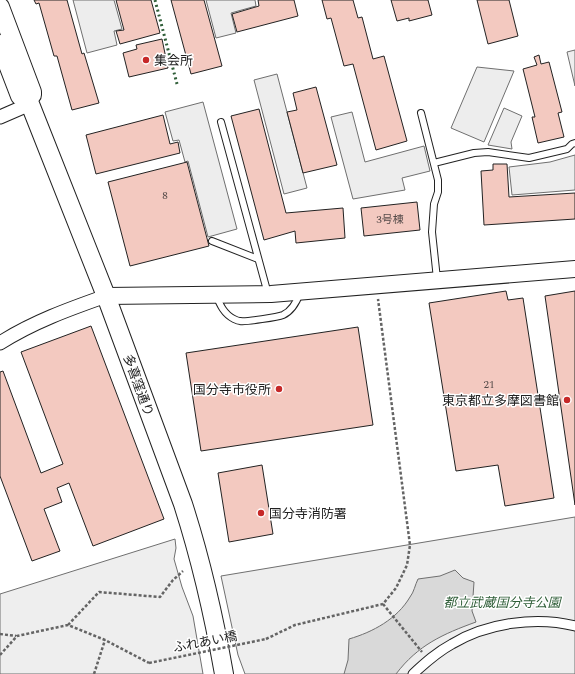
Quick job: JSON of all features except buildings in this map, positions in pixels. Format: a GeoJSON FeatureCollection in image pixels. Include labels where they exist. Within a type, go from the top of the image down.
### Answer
{"type":"FeatureCollection","features":[{"type":"Feature","properties":{"kind":"main road","name":"多喜窪通り"},"geometry":{"type":"LineString","coordinates":[[0,8],[32,92],[30,104]]}},
{"type":"Feature","properties":{"kind":"main road","name":"多喜窪通り"},"geometry":{"type":"LineString","coordinates":[[0,44],[20,96],[30,104],[106,296],[184,504],[213,614],[224,674]]}},
{"type":"Feature","properties":{"kind":"street"},"geometry":{"type":"LineString","coordinates":[[0,117],[30,104]]}},
{"type":"Feature","properties":{"kind":"street"},"geometry":{"type":"LineString","coordinates":[[0,343],[51,316],[106,296],[268,294],[575,269]]}},
{"type":"Feature","properties":{"kind":"street"},"geometry":{"type":"LineString","coordinates":[[413,674],[428,660],[453,643],[480,631],[509,624],[538,622],[575,626]]}},
{"type":"Feature","properties":{"kind":"lane"},"geometry":{"type":"LineString","coordinates":[[421,113],[438,180],[438,192],[434,204],[432,232],[437,280]]}},
{"type":"Feature","properties":{"kind":"lane"},"geometry":{"type":"LineString","coordinates":[[222,122],[268,294]]}},
{"type":"Feature","properties":{"kind":"lane"},"geometry":{"type":"LineString","coordinates":[[434,163],[474,153],[488,152],[529,158],[567,150],[572,144],[575,143]]}},
{"type":"Feature","properties":{"kind":"lane"},"geometry":{"type":"LineString","coordinates":[[212,242],[258,259]]}},
{"type":"Feature","properties":{"kind":"lane"},"geometry":{"type":"LineString","coordinates":[[216,295],[225,313],[240,321],[276,317],[284,314],[295,304],[300,292]]}},
{"type":"Feature","properties":{"kind":"path"},"geometry":{"type":"LineString","coordinates":[[377,298],[410,545],[407,565],[396,588],[383,604],[420,651]]}},
{"type":"Feature","properties":{"kind":"path"},"geometry":{"type":"LineString","coordinates":[[68,625],[98,592],[160,596],[183,570]]}},
{"type":"Feature","properties":{"kind":"path","name":"ふれあい橋"},"geometry":{"type":"LineString","coordinates":[[105,640],[149,663],[266,639],[295,625],[383,604]]}},
{"type":"Feature","properties":{"kind":"path"},"geometry":{"type":"LineString","coordinates":[[0,634],[16,636],[68,625],[105,640],[94,674]]}},
{"type":"Feature","properties":{"kind":"path"},"geometry":{"type":"LineString","coordinates":[[0,655],[16,636]]}},
{"type":"Feature","properties":{"kind":"green space"},"geometry":{"type":"Polygon","coordinates":[[[575,50],[575,86],[567,52],[575,50]]]}},
{"type":"Feature","properties":{"kind":"green space","name":"都立武蔵国分寺公園"},"geometry":{"type":"Polygon","coordinates":[[[575,517],[575,674],[245,674],[238,655],[221,576],[575,517]]]}},
{"type":"Feature","properties":{"kind":"green space"},"geometry":{"type":"Polygon","coordinates":[[[175,539],[176,548],[174,559],[182,587],[193,616],[203,674],[0,674],[0,594],[175,539]]]}},
{"type":"Feature","properties":{"kind":"shaded area"},"geometry":{"type":"Polygon","coordinates":[[[73,0],[114,0],[122,29],[114,31],[117,45],[87,53],[73,0]]]}},
{"type":"Feature","properties":{"kind":"shaded area"},"geometry":{"type":"Polygon","coordinates":[[[206,0],[255,0],[256,6],[231,13],[236,33],[216,38],[206,0]]]}},
{"type":"Feature","properties":{"kind":"shaded area"},"geometry":{"type":"Polygon","coordinates":[[[477,67],[514,71],[484,142],[451,128],[477,67]]]}},
{"type":"Feature","properties":{"kind":"shaded area"},"geometry":{"type":"Polygon","coordinates":[[[277,74],[307,188],[284,194],[254,80],[277,74]]]}},
{"type":"Feature","properties":{"kind":"shaded area"},"geometry":{"type":"Polygon","coordinates":[[[203,102],[237,229],[208,237],[188,161],[185,162],[179,140],[173,141],[165,112],[203,102]]]}},
{"type":"Feature","properties":{"kind":"shaded area"},"geometry":{"type":"Polygon","coordinates":[[[504,108],[522,116],[511,142],[512,149],[488,145],[504,108]]]}},
{"type":"Feature","properties":{"kind":"shaded area"},"geometry":{"type":"Polygon","coordinates":[[[352,112],[365,162],[424,146],[430,171],[402,178],[405,190],[353,199],[331,117],[352,112]]]}},
{"type":"Feature","properties":{"kind":"shaded area"},"geometry":{"type":"Polygon","coordinates":[[[575,155],[575,190],[512,195],[509,167],[550,162],[575,155]]]}},
{"type":"Feature","properties":{"kind":"shaded area"},"geometry":{"type":"Polygon","coordinates":[[[455,570],[463,578],[474,582],[472,611],[476,622],[442,636],[422,648],[404,664],[396,674],[344,674],[348,660],[349,639],[367,633],[384,624],[398,612],[405,605],[418,579],[440,576],[455,570]]]}},
{"type":"Feature","properties":{"kind":"hedge"},"geometry":{"type":"LineString","coordinates":[[155,0],[177,84]]}},
{"type":"Feature","properties":{"kind":"place","name":"集会所"},"geometry":{"type":"Point","coordinates":[146,60]}},
{"type":"Feature","properties":{"kind":"place","name":"国分寺市役所"},"geometry":{"type":"Point","coordinates":[279,389]}},
{"type":"Feature","properties":{"kind":"place","name":"東京都立多摩図書館"},"geometry":{"type":"Point","coordinates":[567,400]}},
{"type":"Feature","properties":{"kind":"place","name":"国分寺消防署"},"geometry":{"type":"Point","coordinates":[261,513]}}]}
